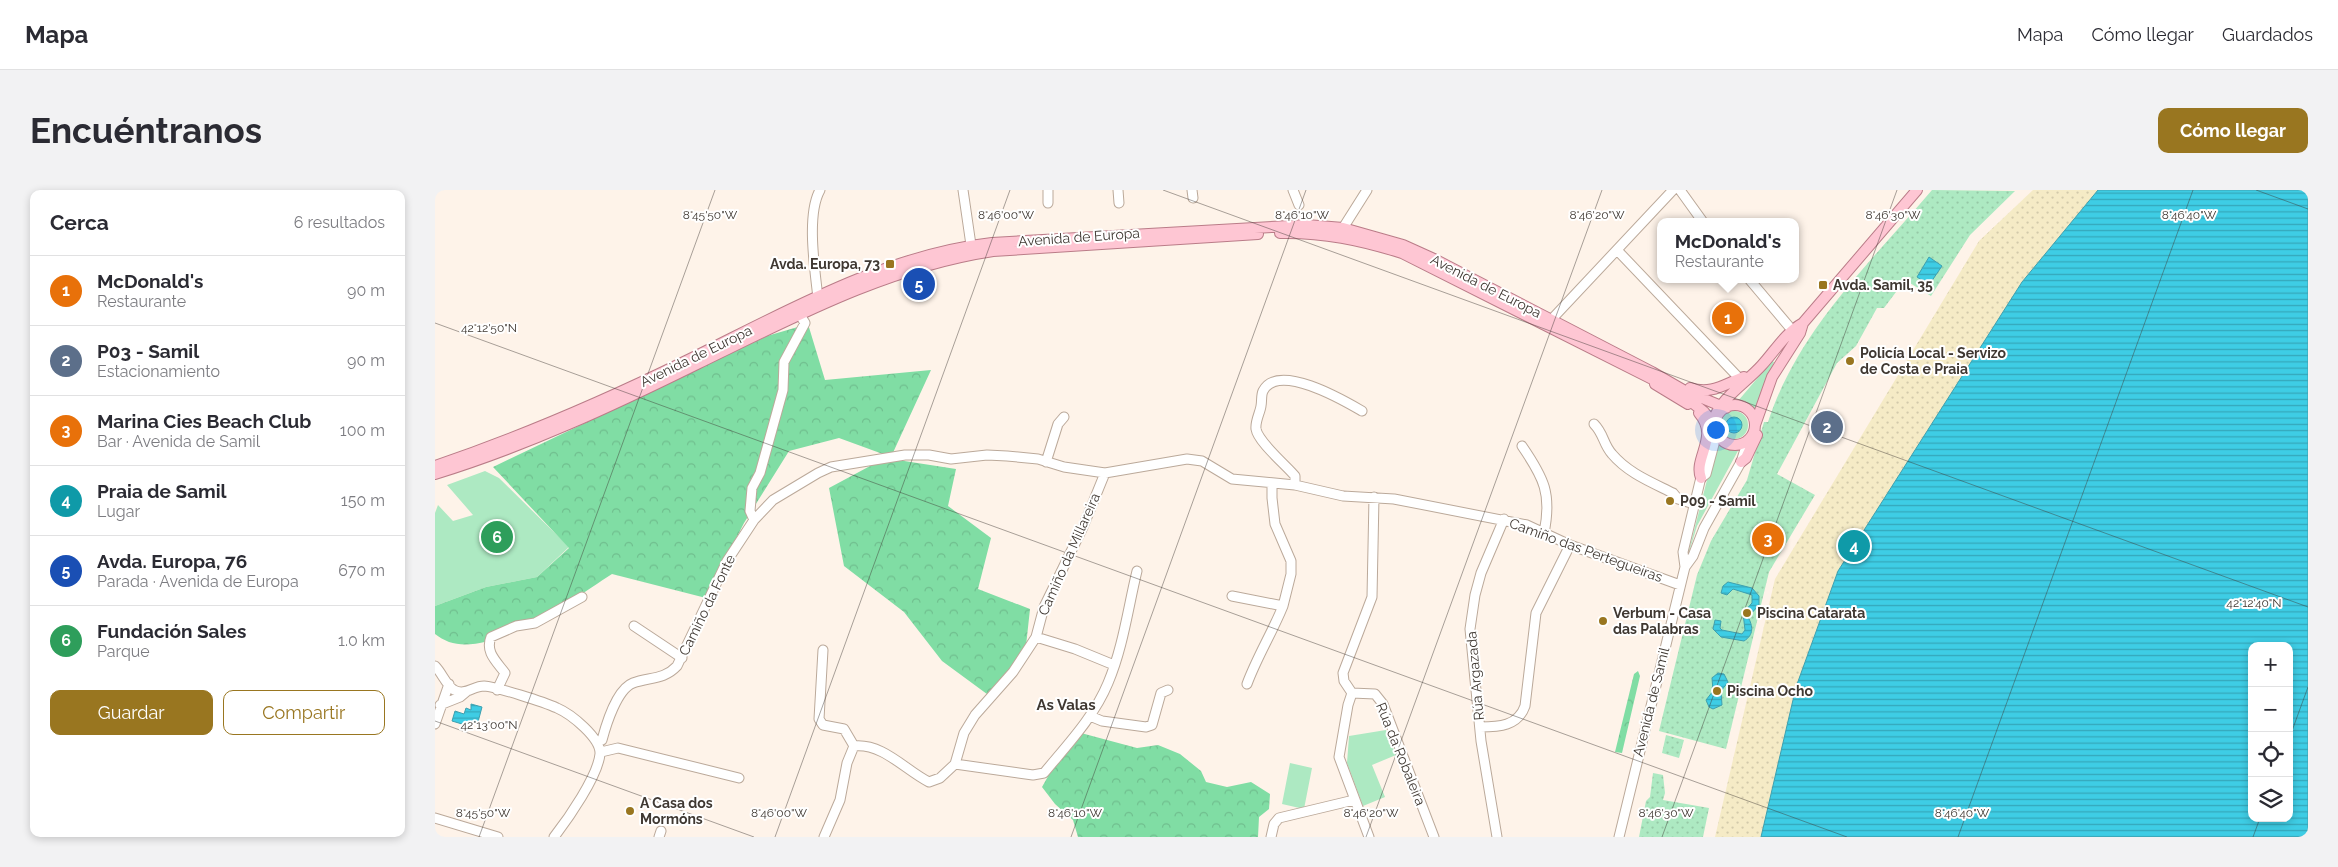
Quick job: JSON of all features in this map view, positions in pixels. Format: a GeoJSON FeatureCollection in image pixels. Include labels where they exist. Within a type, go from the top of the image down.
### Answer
{"type":"FeatureCollection","features":[{"type":"Feature","properties":{"kind":"main road","name":"Avenida de Samil"},"geometry":{"type":"LineString","coordinates":[[1715,426],[1745,379],[1754,373],[1792,330],[1803,323],[1917,190]]}},
{"type":"Feature","properties":{"kind":"main road","name":"Avenida de Europa"},"geometry":{"type":"LineString","coordinates":[[435,466],[533,431],[578,412],[818,298],[877,273],[971,245],[1083,236],[1307,225],[1343,228],[1403,245],[1551,320],[1650,376],[1694,402],[1715,426]]}},
{"type":"Feature","properties":{"kind":"main road","name":"Avenida de Europa"},"geometry":{"type":"LineString","coordinates":[[435,474],[498,453],[596,412],[800,315],[893,275],[968,255],[1092,244],[1277,233],[1321,234],[1365,241],[1402,253],[1650,376],[1726,407]]}},
{"type":"Feature","properties":{"kind":"main road","name":"Avenida de Samil"},"geometry":{"type":"LineString","coordinates":[[1755,426],[1772,377],[1777,372],[1799,334],[1803,323]]}},
{"type":"Feature","properties":{"kind":"main road","name":"Avenida de Samil"},"geometry":{"type":"LineString","coordinates":[[1741,462],[1746,458],[1756,437],[1777,379],[1777,372]]}},
{"type":"Feature","properties":{"kind":"main road"},"geometry":{"type":"LineString","coordinates":[[1650,376],[1700,391],[1715,390],[1754,373]]}},
{"type":"Feature","properties":{"kind":"main road"},"geometry":{"type":"LineString","coordinates":[[1650,376],[1688,404],[1704,419],[1707,425],[1707,438],[1698,472],[1701,478]]}},
{"type":"Feature","properties":{"kind":"main road"},"geometry":{"type":"LineString","coordinates":[[1715,426],[1723,440],[1731,444],[1740,444],[1748,440],[1753,434],[1755,426],[1753,417],[1747,410],[1740,406],[1726,407]]}},
{"type":"Feature","properties":{"kind":"street"},"geometry":{"type":"LineString","coordinates":[[818,298],[813,271],[814,210],[820,190]]}},
{"type":"Feature","properties":{"kind":"street"},"geometry":{"type":"LineString","coordinates":[[963,190],[971,245]]}},
{"type":"Feature","properties":{"kind":"street"},"geometry":{"type":"LineString","coordinates":[[1048,190],[1048,203]]}},
{"type":"Feature","properties":{"kind":"street"},"geometry":{"type":"LineString","coordinates":[[1118,190],[1119,203]]}},
{"type":"Feature","properties":{"kind":"street"},"geometry":{"type":"LineString","coordinates":[[1293,190],[1299,204]]}},
{"type":"Feature","properties":{"kind":"street"},"geometry":{"type":"LineString","coordinates":[[1343,228],[1367,190]]}},
{"type":"Feature","properties":{"kind":"street"},"geometry":{"type":"LineString","coordinates":[[1551,320],[1673,190]]}},
{"type":"Feature","properties":{"kind":"street"},"geometry":{"type":"LineString","coordinates":[[1680,190],[1700,218]]}},
{"type":"Feature","properties":{"kind":"street"},"geometry":{"type":"LineString","coordinates":[[1617,250],[1739,378]]}},
{"type":"Feature","properties":{"kind":"street"},"geometry":{"type":"LineString","coordinates":[[1752,283],[1792,330]]}},
{"type":"Feature","properties":{"kind":"street"},"geometry":{"type":"LineString","coordinates":[[754,520],[750,511],[752,488],[760,473],[783,390],[784,362],[805,324],[800,315]]}},
{"type":"Feature","properties":{"kind":"street"},"geometry":{"type":"LineString","coordinates":[[1295,485],[1295,476],[1261,439],[1256,429],[1263,390],[1273,382],[1280,380],[1311,386],[1332,394],[1361,411]]}},
{"type":"Feature","properties":{"kind":"street"},"geometry":{"type":"LineString","coordinates":[[1046,462],[1058,424],[1065,417]]}},
{"type":"Feature","properties":{"kind":"street"},"geometry":{"type":"LineString","coordinates":[[1594,424],[1602,432],[1610,453],[1630,471],[1673,493],[1678,499],[1694,504]]}},
{"type":"Feature","properties":{"kind":"street","name":"Avenida de Samil"},"geometry":{"type":"LineString","coordinates":[[1685,567],[1683,552],[1715,426]]}},
{"type":"Feature","properties":{"kind":"street","name":"Avenida de Samil"},"geometry":{"type":"LineString","coordinates":[[1619,837],[1685,567],[1693,556],[1704,528],[1741,462],[1748,440]]}},
{"type":"Feature","properties":{"kind":"street"},"geometry":{"type":"LineString","coordinates":[[1522,446],[1544,481],[1548,508],[1544,533]]}},
{"type":"Feature","properties":{"kind":"street","name":"Camiño das Pertegueiras"},"geometry":{"type":"LineString","coordinates":[[754,520],[773,500],[831,467],[905,455],[929,455],[951,459],[987,455],[1105,472],[1187,459],[1203,461],[1232,479],[1295,485],[1343,496],[1394,499],[1453,512],[1504,519],[1527,525],[1570,545],[1680,585]]}},
{"type":"Feature","properties":{"kind":"street","name":"Camiño da Millareira"},"geometry":{"type":"LineString","coordinates":[[955,764],[964,733],[975,715],[1013,672],[1036,637],[1044,607],[1083,527],[1105,472]]}},
{"type":"Feature","properties":{"kind":"street"},"geometry":{"type":"LineString","coordinates":[[1247,684],[1254,666],[1273,632],[1283,606],[1291,574],[1291,561],[1275,524],[1272,483]]}},
{"type":"Feature","properties":{"kind":"street"},"geometry":{"type":"LineString","coordinates":[[1369,837],[1339,757],[1348,705],[1352,693],[1344,681],[1343,673],[1372,597],[1374,497]]}},
{"type":"Feature","properties":{"kind":"street","name":"Rúa Argazada"},"geometry":{"type":"LineString","coordinates":[[1497,837],[1480,727],[1471,647],[1472,612],[1481,573],[1504,519]]}},
{"type":"Feature","properties":{"kind":"street","name":"Camiño da Fonte"},"geometry":{"type":"LineString","coordinates":[[598,742],[602,740],[611,712],[626,686],[633,682],[664,676],[672,671],[681,658],[727,561],[754,520]]}},
{"type":"Feature","properties":{"kind":"street"},"geometry":{"type":"LineString","coordinates":[[1480,727],[1515,722],[1522,715],[1525,706],[1536,613],[1570,545]]}},
{"type":"Feature","properties":{"kind":"street"},"geometry":{"type":"LineString","coordinates":[[854,746],[862,745],[883,752],[913,774],[929,782],[940,778],[955,764],[1033,775],[1044,773],[1090,716],[1108,684],[1137,571]]}},
{"type":"Feature","properties":{"kind":"street"},"geometry":{"type":"LineString","coordinates":[[1232,596],[1283,606]]}},
{"type":"Feature","properties":{"kind":"street"},"geometry":{"type":"LineString","coordinates":[[497,690],[505,673],[491,654],[488,645],[491,637],[498,632],[517,626],[535,624],[582,598]]}},
{"type":"Feature","properties":{"kind":"street"},"geometry":{"type":"LineString","coordinates":[[634,626],[681,658]]}},
{"type":"Feature","properties":{"kind":"street"},"geometry":{"type":"LineString","coordinates":[[1036,637],[1075,649],[1114,665]]}},
{"type":"Feature","properties":{"kind":"street"},"geometry":{"type":"LineString","coordinates":[[823,650],[819,719],[823,725],[844,729],[854,746]]}},
{"type":"Feature","properties":{"kind":"street"},"geometry":{"type":"LineString","coordinates":[[435,666],[451,686],[466,692]]}},
{"type":"Feature","properties":{"kind":"street"},"geometry":{"type":"LineString","coordinates":[[435,724],[440,705],[451,686]]}},
{"type":"Feature","properties":{"kind":"street"},"geometry":{"type":"LineString","coordinates":[[440,705],[460,697],[466,692],[484,686],[556,707],[588,731],[598,742],[601,752],[598,763],[574,811],[554,837]]}},
{"type":"Feature","properties":{"kind":"street"},"geometry":{"type":"LineString","coordinates":[[1090,716],[1102,721],[1146,727],[1152,725],[1161,693],[1168,690]]}},
{"type":"Feature","properties":{"kind":"street","name":"Rúa da Robaleira"},"geometry":{"type":"LineString","coordinates":[[1352,693],[1375,694],[1383,704],[1434,837]]}},
{"type":"Feature","properties":{"kind":"street"},"geometry":{"type":"LineString","coordinates":[[824,837],[840,800],[847,764],[854,746]]}},
{"type":"Feature","properties":{"kind":"street"},"geometry":{"type":"LineString","coordinates":[[601,752],[618,748],[739,778]]}},
{"type":"Feature","properties":{"kind":"street"},"geometry":{"type":"LineString","coordinates":[[1271,837],[1274,824],[1279,818],[1354,800]]}},
{"type":"Feature","properties":{"kind":"street"},"geometry":{"type":"LineString","coordinates":[[435,818],[498,837]]}},
{"type":"Feature","properties":{"kind":"green space"},"geometry":{"type":"Polygon","coordinates":[[[1932,190],[2015,191],[1970,235],[1931,296],[1905,280],[1884,308],[1877,308],[1856,346],[1837,363],[1777,474],[1815,495],[1769,572],[1726,749],[1659,731],[1697,575],[1711,541],[1747,480],[1764,422],[1768,422],[1781,389],[1817,327],[1861,271],[1932,190]]]}},
{"type":"Feature","properties":{"kind":"green space"},"geometry":{"type":"Polygon","coordinates":[[[808,324],[825,380],[931,370],[891,457],[839,438],[789,451],[744,523],[706,598],[612,574],[534,623],[488,641],[467,644],[449,642],[435,634],[435,606],[486,587],[537,577],[569,548],[493,467],[767,336],[808,324]]]}},
{"type":"Feature","properties":{"kind":"green space"},"geometry":{"type":"Polygon","coordinates":[[[1772,361],[1774,362],[1754,411],[1738,401],[1772,361]]]}},
{"type":"Feature","properties":{"kind":"green space"},"geometry":{"type":"Polygon","coordinates":[[[1734,411],[1744,415],[1748,425],[1744,435],[1734,439],[1724,435],[1720,425],[1724,415],[1734,411]]]}},
{"type":"Feature","properties":{"kind":"green space"},"geometry":{"type":"Polygon","coordinates":[[[1717,441],[1726,448],[1739,449],[1697,526],[1686,562],[1717,441]]]}},
{"type":"Feature","properties":{"kind":"green space"},"geometry":{"type":"Polygon","coordinates":[[[885,458],[956,469],[948,506],[991,538],[978,589],[1030,609],[1025,655],[991,697],[942,661],[904,612],[844,566],[829,488],[885,458]]]}},
{"type":"Feature","properties":{"kind":"green space"},"geometry":{"type":"Polygon","coordinates":[[[485,471],[499,478],[569,547],[537,577],[486,587],[435,606],[435,513],[438,505],[453,521],[473,515],[447,485],[485,471]]]}},
{"type":"Feature","properties":{"kind":"green space"},"geometry":{"type":"Polygon","coordinates":[[[1638,671],[1640,676],[1622,753],[1615,752],[1634,674],[1638,671]]]}},
{"type":"Feature","properties":{"kind":"green space"},"geometry":{"type":"Polygon","coordinates":[[[1386,730],[1396,755],[1372,765],[1385,797],[1363,806],[1347,763],[1349,736],[1386,730]]]}},
{"type":"Feature","properties":{"kind":"green space"},"geometry":{"type":"Polygon","coordinates":[[[1081,733],[1137,748],[1158,745],[1180,754],[1201,771],[1206,782],[1227,787],[1251,782],[1270,794],[1269,809],[1259,817],[1258,837],[1078,837],[1073,820],[1055,804],[1042,787],[1055,764],[1072,747],[1081,733]]]}},
{"type":"Feature","properties":{"kind":"green space"},"geometry":{"type":"Polygon","coordinates":[[[1666,735],[1684,740],[1679,758],[1662,753],[1666,735]]]}},
{"type":"Feature","properties":{"kind":"green space"},"geometry":{"type":"Polygon","coordinates":[[[1290,763],[1312,768],[1304,809],[1282,804],[1290,763]]]}},
{"type":"Feature","properties":{"kind":"green space"},"geometry":{"type":"Polygon","coordinates":[[[1653,773],[1663,775],[1665,793],[1663,800],[1709,808],[1703,837],[1639,837],[1646,801],[1650,797],[1653,773]]]}},
{"type":"Feature","properties":{"kind":"sand"},"geometry":{"type":"Polygon","coordinates":[[[2033,190],[2188,190],[1829,837],[1715,837],[1775,579],[1979,241],[2033,190]]]}},
{"type":"Feature","properties":{"kind":"water"},"geometry":{"type":"Polygon","coordinates":[[[2098,190],[2308,190],[2308,837],[1761,837],[1796,687],[1838,571],[2022,282],[2098,190]]]}},
{"type":"Feature","properties":{"kind":"water"},"geometry":{"type":"Polygon","coordinates":[[[1929,257],[1942,266],[1929,285],[1917,277],[1929,257]]]}},
{"type":"Feature","properties":{"kind":"water"},"geometry":{"type":"Polygon","coordinates":[[[1734,417],[1740,419],[1742,425],[1740,431],[1734,433],[1728,431],[1726,425],[1728,419],[1734,417]]]}},
{"type":"Feature","properties":{"kind":"water","name":"Piscina Catarata"},"geometry":{"type":"Polygon","coordinates":[[[1728,582],[1752,588],[1759,596],[1759,605],[1748,617],[1752,627],[1750,636],[1744,641],[1721,637],[1713,629],[1715,620],[1721,621],[1720,628],[1722,630],[1742,634],[1745,630],[1743,613],[1752,603],[1752,595],[1733,589],[1727,595],[1721,593],[1723,586],[1728,582]]]}},
{"type":"Feature","properties":{"kind":"water","name":"Piscina Ocho"},"geometry":{"type":"Polygon","coordinates":[[[1718,673],[1724,674],[1728,682],[1721,691],[1722,705],[1713,709],[1709,707],[1706,700],[1713,691],[1712,678],[1718,673]]]}},
{"type":"Feature","properties":{"kind":"water"},"geometry":{"type":"Polygon","coordinates":[[[471,704],[482,707],[478,722],[474,721],[472,727],[452,721],[455,711],[464,714],[466,708],[471,710],[471,704]]]}},
{"type":"Feature","properties":{"kind":"place","name":"Avda. Europa, 73"},"geometry":{"type":"Point","coordinates":[890,264]}},
{"type":"Feature","properties":{"kind":"place","name":"Avda. Europa, 76"},"geometry":{"type":"Point","coordinates":[919,284]}},
{"type":"Feature","properties":{"kind":"place","name":"Avda. Samil, 35"},"geometry":{"type":"Point","coordinates":[1823,285]}},
{"type":"Feature","properties":{"kind":"place","name":"McDonald's"},"geometry":{"type":"Point","coordinates":[1728,318]}},
{"type":"Feature","properties":{"kind":"place","name":"Policía Local - Servizo de Costa e Praia"},"geometry":{"type":"Point","coordinates":[1850,361]}},
{"type":"Feature","properties":{"kind":"place","name":"P03 - Samil"},"geometry":{"type":"Point","coordinates":[1827,427]}},
{"type":"Feature","properties":{"kind":"place","name":"P09 - Samil"},"geometry":{"type":"Point","coordinates":[1670,501]}},
{"type":"Feature","properties":{"kind":"place","name":"Fundación Sales"},"geometry":{"type":"Point","coordinates":[497,537]}},
{"type":"Feature","properties":{"kind":"place","name":"Marina Cies Beach Club"},"geometry":{"type":"Point","coordinates":[1768,539]}},
{"type":"Feature","properties":{"kind":"place","name":"Praia de Samil"},"geometry":{"type":"Point","coordinates":[1854,546]}},
{"type":"Feature","properties":{"kind":"place","name":"Piscina Catarata"},"geometry":{"type":"Point","coordinates":[1747,613]}},
{"type":"Feature","properties":{"kind":"place","name":"Verbum - Casa das Palabras"},"geometry":{"type":"Point","coordinates":[1603,621]}},
{"type":"Feature","properties":{"kind":"place","name":"Piscina Ocho"},"geometry":{"type":"Point","coordinates":[1717,691]}},
{"type":"Feature","properties":{"kind":"place","name":"A Casa dos Mormóns"},"geometry":{"type":"Point","coordinates":[630,811]}},
{"type":"Feature","properties":{"kind":"district","name":"As Valas"},"geometry":{"type":"Point","coordinates":[1066,705]}}]}
